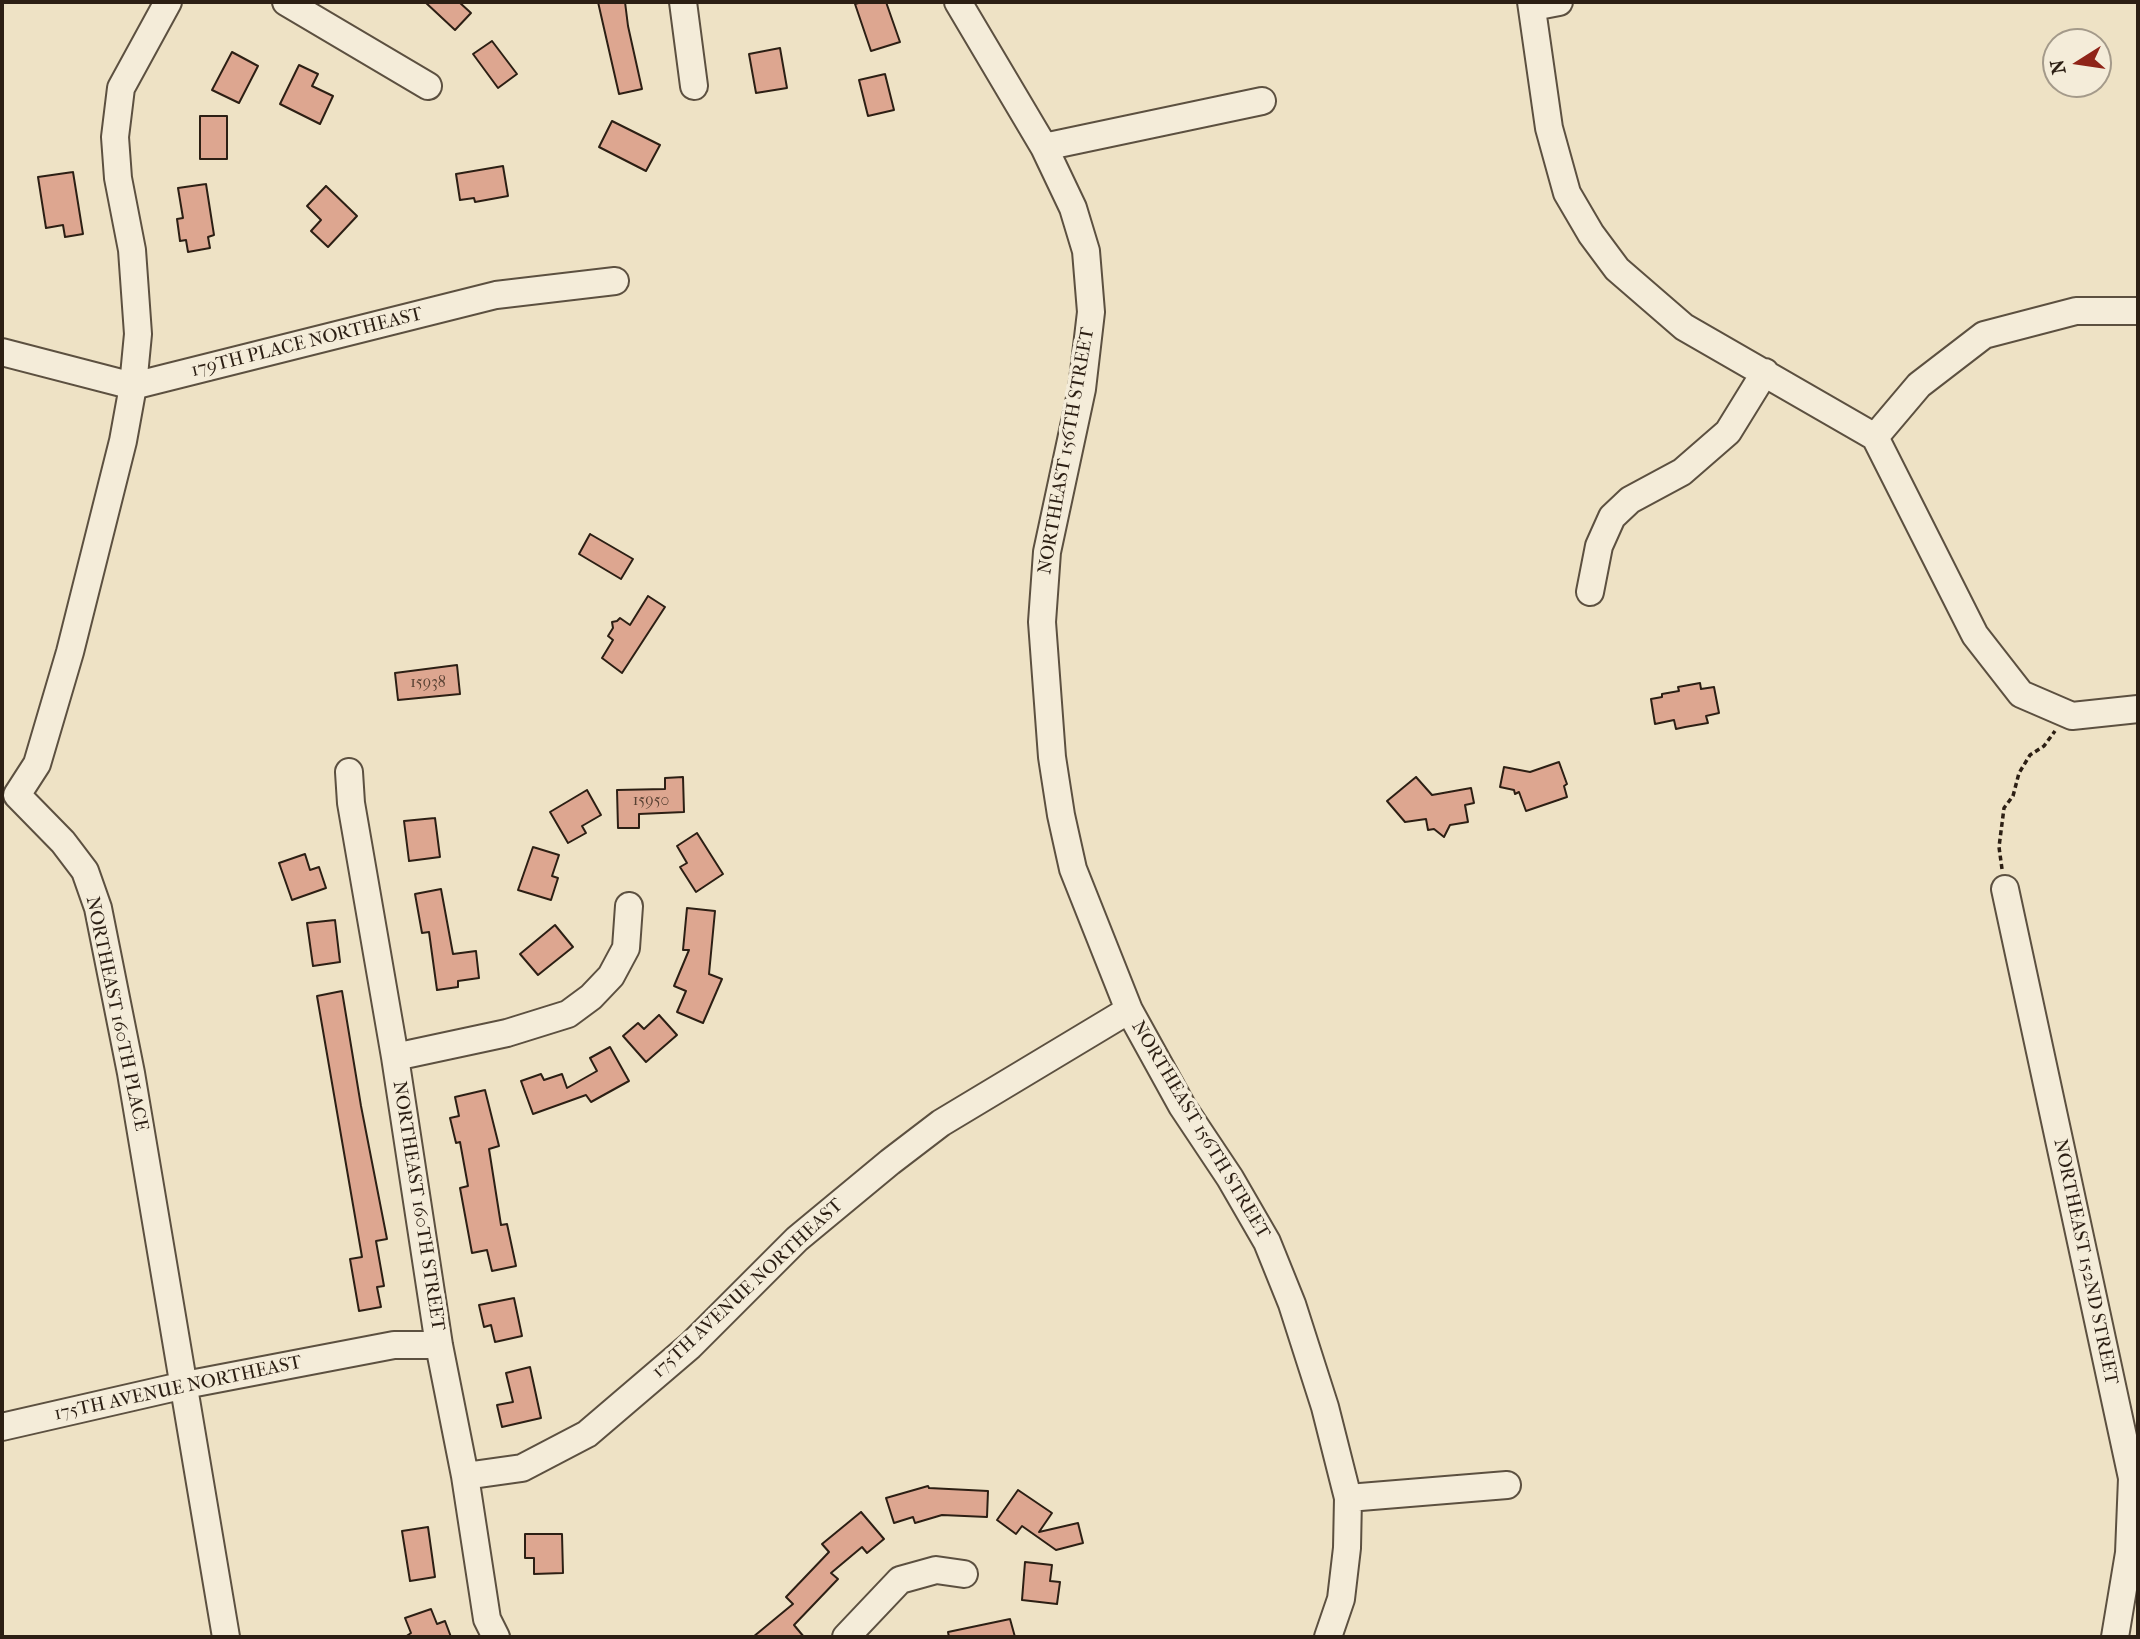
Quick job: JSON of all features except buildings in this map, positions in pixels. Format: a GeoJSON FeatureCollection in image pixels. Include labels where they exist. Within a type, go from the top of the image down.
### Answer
{"type":"FeatureCollection","features":[{"type":"Feature","properties":{"kind":"street"},"geometry":{"type":"LineString","coordinates":[[133,386],[138,334],[131,250],[118,178],[115,137],[121,88],[168,2]]}},
{"type":"Feature","properties":{"kind":"street"},"geometry":{"type":"LineString","coordinates":[[286,2],[428,86]]}},
{"type":"Feature","properties":{"kind":"street"},"geometry":{"type":"LineString","coordinates":[[683,2],[694,86]]}},
{"type":"Feature","properties":{"kind":"street","name":"NORTHEAST 156TH STREET"},"geometry":{"type":"LineString","coordinates":[[958,2],[1044,147],[1073,208],[1086,251],[1091,312],[1082,389],[1047,552],[1042,622],[1046,696],[1061,815],[1073,869],[1129,1010],[1182,1106],[1230,1178],[1267,1241],[1292,1304],[1325,1407],[1348,1498],[1348,1548],[1341,1599],[1328,1637]]}},
{"type":"Feature","properties":{"kind":"street"},"geometry":{"type":"LineString","coordinates":[[1541,4],[1549,128],[1567,193],[1591,234],[1617,269],[1684,327],[1875,437],[1975,635],[2021,694],[2072,716],[2138,709]]}},
{"type":"Feature","properties":{"kind":"street"},"geometry":{"type":"LineString","coordinates":[[1044,147],[1262,101]]}},
{"type":"Feature","properties":{"kind":"street","name":"179TH PLACE NORTHEAST"},"geometry":{"type":"LineString","coordinates":[[2,352],[133,386],[496,295],[615,281]]}},
{"type":"Feature","properties":{"kind":"street"},"geometry":{"type":"LineString","coordinates":[[1875,437],[1919,385],[1984,335],[2076,311],[2138,311]]}},
{"type":"Feature","properties":{"kind":"street"},"geometry":{"type":"LineString","coordinates":[[1590,592],[1598,546],[1612,517],[1630,500],[1682,472],[1728,432],[1765,372]]}},
{"type":"Feature","properties":{"kind":"street","name":"NORTHEAST 160TH PLACE"},"geometry":{"type":"LineString","coordinates":[[133,386],[123,441],[70,652],[35,769],[9,801],[63,842],[85,871],[98,908],[131,1073],[226,1637]]}},
{"type":"Feature","properties":{"kind":"street","name":"NORTHEAST 160TH STREET"},"geometry":{"type":"LineString","coordinates":[[349,772],[351,803],[395,1057],[439,1345],[465,1476],[487,1619],[496,1637]]}},
{"type":"Feature","properties":{"kind":"street","name":"NORTHEAST 152ND STREET"},"geometry":{"type":"LineString","coordinates":[[2005,889],[2132,1478],[2129,1553],[2115,1637]]}},
{"type":"Feature","properties":{"kind":"street"},"geometry":{"type":"LineString","coordinates":[[395,1057],[507,1033],[568,1014],[591,997],[611,976],[626,947],[629,906]]}},
{"type":"Feature","properties":{"kind":"street","name":"175TH AVENUE NORTHEAST"},"geometry":{"type":"LineString","coordinates":[[465,1476],[522,1468],[587,1434],[690,1346],[797,1239],[890,1162],[941,1123],[1129,1010]]}},
{"type":"Feature","properties":{"kind":"street","name":"175TH AVENUE NORTHEAST"},"geometry":{"type":"LineString","coordinates":[[2,1427],[185,1385],[394,1345],[439,1345]]}},
{"type":"Feature","properties":{"kind":"street"},"geometry":{"type":"LineString","coordinates":[[1348,1498],[1507,1485]]}},
{"type":"Feature","properties":{"kind":"street"},"geometry":{"type":"LineString","coordinates":[[846,1637],[900,1580],[936,1570],[964,1574]]}},
{"type":"Feature","properties":{"kind":"path"},"geometry":{"type":"LineString","coordinates":[[2005,889],[1999,846],[2004,808],[2013,796],[2019,773],[2030,755],[2044,746],[2057,728],[2063,712]]}}]}
